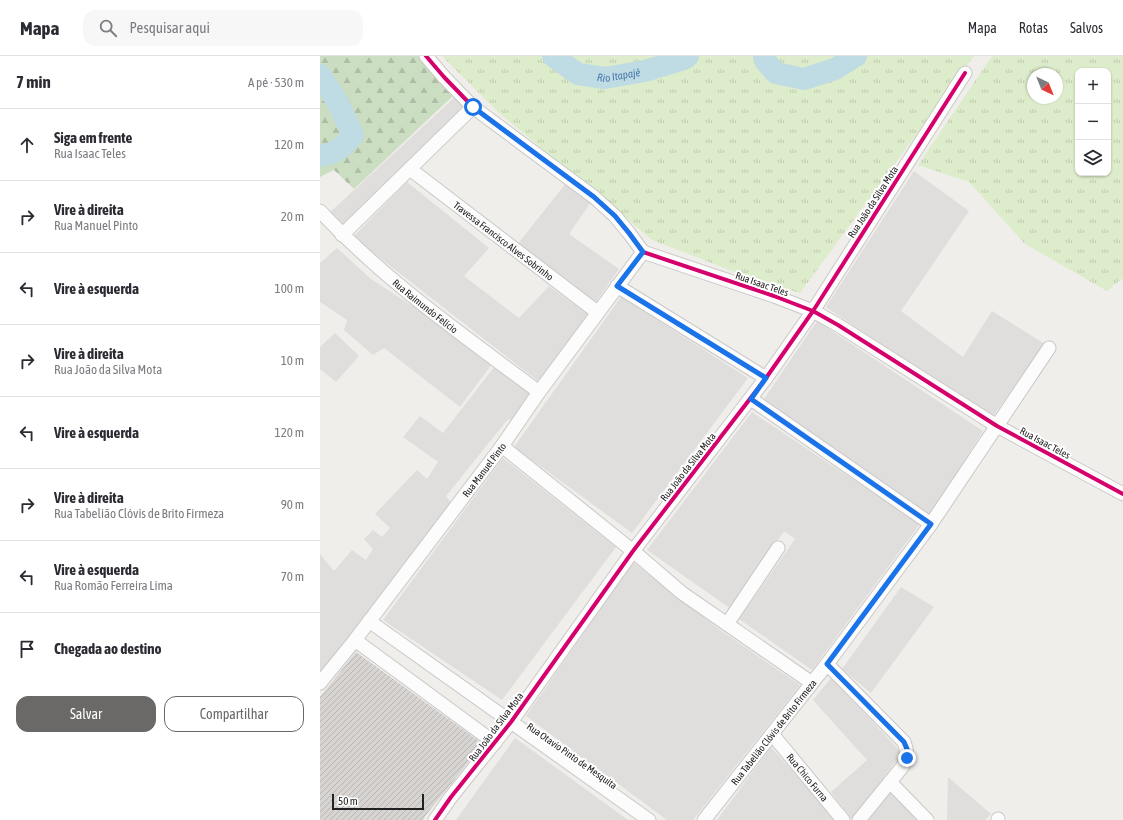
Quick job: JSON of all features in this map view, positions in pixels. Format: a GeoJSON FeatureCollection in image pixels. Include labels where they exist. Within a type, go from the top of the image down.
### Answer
{"type":"FeatureCollection","features":[{"type":"Feature","properties":{"kind":"street"},"geometry":{"type":"LineString","coordinates":[[426,56],[473,107],[594,197],[615,216],[643,252]]}},
{"type":"Feature","properties":{"kind":"street","name":"Rua João da Silva Mota"},"geometry":{"type":"LineString","coordinates":[[435,820],[451,797],[511,722],[633,551],[766,378],[813,310],[965,72]]}},
{"type":"Feature","properties":{"kind":"street"},"geometry":{"type":"LineString","coordinates":[[342,235],[473,107]]}},
{"type":"Feature","properties":{"kind":"street","name":"Travessa Francisco Alves Sobrinho"},"geometry":{"type":"LineString","coordinates":[[410,169],[598,312]]}},
{"type":"Feature","properties":{"kind":"street","name":"Rua Raimundo Felício"},"geometry":{"type":"LineString","coordinates":[[320,211],[342,235],[381,271],[428,309],[539,392]]}},
{"type":"Feature","properties":{"kind":"street","name":"Rua Isaac Teles"},"geometry":{"type":"LineString","coordinates":[[643,252],[813,310],[997,426],[1123,494]]}},
{"type":"Feature","properties":{"kind":"street","name":"Rua Manuel Pinto"},"geometry":{"type":"LineString","coordinates":[[320,683],[355,640],[502,446],[539,392],[643,252]]}},
{"type":"Feature","properties":{"kind":"street"},"geometry":{"type":"LineString","coordinates":[[617,286],[766,378]]}},
{"type":"Feature","properties":{"kind":"street","name":"Rua Tabelião Clóvis de Brito Firmeza"},"geometry":{"type":"LineString","coordinates":[[704,820],[827,664],[931,524],[1049,348]]}},
{"type":"Feature","properties":{"kind":"street"},"geometry":{"type":"LineString","coordinates":[[751,399],[931,524]]}},
{"type":"Feature","properties":{"kind":"street"},"geometry":{"type":"LineString","coordinates":[[502,446],[633,551],[682,593],[812,683]]}},
{"type":"Feature","properties":{"kind":"street"},"geometry":{"type":"LineString","coordinates":[[727,624],[778,548]]}},
{"type":"Feature","properties":{"kind":"street","name":"Rua Otavio Pinto de Mesquita"},"geometry":{"type":"LineString","coordinates":[[369,621],[649,820]]}},
{"type":"Feature","properties":{"kind":"street"},"geometry":{"type":"LineString","coordinates":[[355,640],[495,743]]}},
{"type":"Feature","properties":{"kind":"street"},"geometry":{"type":"LineString","coordinates":[[827,664],[904,742],[907,749],[907,758],[903,766],[858,820]]}},
{"type":"Feature","properties":{"kind":"street","name":"Rua Chico Furna"},"geometry":{"type":"LineString","coordinates":[[772,734],[843,820]]}},
{"type":"Feature","properties":{"kind":"street"},"geometry":{"type":"LineString","coordinates":[[890,782],[927,820]]}},
{"type":"Feature","properties":{"kind":"shaded area"},"geometry":{"type":"Polygon","coordinates":[[[455,97],[468,108],[342,229],[328,214],[455,97]]]}},
{"type":"Feature","properties":{"kind":"shaded area"},"geometry":{"type":"Polygon","coordinates":[[[914,171],[969,211],[901,311],[963,357],[992,311],[1045,344],[991,419],[826,307],[914,171]]]}},
{"type":"Feature","properties":{"kind":"shaded area"},"geometry":{"type":"Polygon","coordinates":[[[407,182],[489,248],[464,276],[519,318],[549,286],[589,315],[538,381],[353,237],[407,182]]]}},
{"type":"Feature","properties":{"kind":"shaded area"},"geometry":{"type":"Polygon","coordinates":[[[566,183],[591,202],[569,234],[619,269],[595,303],[517,245],[566,183]]]}},
{"type":"Feature","properties":{"kind":"shaded area"},"geometry":{"type":"Polygon","coordinates":[[[337,248],[371,279],[423,313],[492,364],[460,407],[384,348],[373,355],[344,330],[347,320],[320,302],[320,263],[337,248]]]}},
{"type":"Feature","properties":{"kind":"shaded area"},"geometry":{"type":"Polygon","coordinates":[[[621,297],[748,378],[632,533],[514,447],[621,297]]]}},
{"type":"Feature","properties":{"kind":"shaded area"},"geometry":{"type":"Polygon","coordinates":[[[817,321],[983,431],[930,516],[764,399],[817,321]]]}},
{"type":"Feature","properties":{"kind":"shaded area"},"geometry":{"type":"Polygon","coordinates":[[[335,333],[359,356],[336,382],[320,369],[320,347],[335,333]]]}},
{"type":"Feature","properties":{"kind":"shaded area"},"geometry":{"type":"Polygon","coordinates":[[[495,366],[532,393],[512,421],[508,419],[446,496],[452,504],[320,675],[320,554],[334,571],[352,550],[366,560],[373,549],[364,539],[373,530],[382,537],[390,528],[375,514],[417,470],[427,479],[438,462],[403,437],[420,416],[443,433],[495,366]]]}},
{"type":"Feature","properties":{"kind":"shaded area"},"geometry":{"type":"Polygon","coordinates":[[[752,412],[920,524],[812,670],[739,619],[795,539],[784,531],[731,609],[647,550],[752,412]]]}},
{"type":"Feature","properties":{"kind":"shaded area"},"geometry":{"type":"Polygon","coordinates":[[[503,458],[616,547],[502,700],[383,620],[503,458]]]}},
{"type":"Feature","properties":{"kind":"shaded area"},"geometry":{"type":"Polygon","coordinates":[[[633,562],[720,630],[800,685],[693,820],[667,820],[526,716],[633,562]]]}},
{"type":"Feature","properties":{"kind":"shaded area"},"geometry":{"type":"Polygon","coordinates":[[[901,587],[934,607],[871,693],[842,669],[901,587]]]}},
{"type":"Feature","properties":{"kind":"shaded area"},"geometry":{"type":"Polygon","coordinates":[[[831,678],[902,753],[852,820],[831,792],[867,760],[813,700],[831,678]]]}},
{"type":"Feature","properties":{"kind":"shaded area"},"geometry":{"type":"Polygon","coordinates":[[[515,738],[628,820],[456,820],[515,738]]]}},
{"type":"Feature","properties":{"kind":"shaded area"},"geometry":{"type":"Polygon","coordinates":[[[771,747],[836,820],[717,820],[771,747]]]}},
{"type":"Feature","properties":{"kind":"shaded area"},"geometry":{"type":"Polygon","coordinates":[[[948,777],[991,814],[985,820],[947,820],[948,777]]]}},
{"type":"Feature","properties":{"kind":"shaded area"},"geometry":{"type":"Polygon","coordinates":[[[890,790],[920,820],[865,820],[890,790]]]}},
{"type":"Feature","properties":{"kind":"green space"},"geometry":{"type":"Polygon","coordinates":[[[320,56],[418,56],[455,94],[354,189],[334,170],[320,177],[320,56]]]}},
{"type":"Feature","properties":{"kind":"green space"},"geometry":{"type":"Polygon","coordinates":[[[442,56],[974,56],[800,293],[758,281],[652,240],[498,112],[442,56]]]}},
{"type":"Feature","properties":{"kind":"green space"},"geometry":{"type":"Polygon","coordinates":[[[992,56],[1123,56],[1123,278],[1107,291],[1025,244],[969,182],[918,165],[992,56]]]}},
{"type":"Feature","properties":{"kind":"building"},"geometry":{"type":"Polygon","coordinates":[[[356,652],[483,744],[423,820],[320,820],[320,697],[356,652]]]}},
{"type":"Feature","properties":{"kind":"waterway","name":"Rio Itapajé"},"geometry":{"type":"LineString","coordinates":[[553,56],[578,74],[605,78],[645,71],[684,59],[688,56]]}},
{"type":"Feature","properties":{"kind":"waterway","name":"Rio Itapajé"},"geometry":{"type":"LineString","coordinates":[[764,56],[766,62],[776,73],[804,79],[835,69],[856,56]]}},
{"type":"Feature","properties":{"kind":"waterway","name":"Rio Itapajé"},"geometry":{"type":"LineString","coordinates":[[320,75],[338,103],[353,135],[339,149],[320,156]]}},
{"type":"Feature","properties":{"kind":"cycle path"},"geometry":{"type":"LineString","coordinates":[[426,56],[473,107],[594,197],[615,216],[643,252],[774,296],[813,311],[838,325],[997,426],[1123,494]]}},
{"type":"Feature","properties":{"kind":"cycle path"},"geometry":{"type":"LineString","coordinates":[[435,820],[451,797],[511,722],[633,551],[766,378],[813,311],[965,73]]}},
{"type":"Feature","properties":{"kind":"route"},"geometry":{"type":"LineString","coordinates":[[473,107],[594,197],[615,216],[629,233],[643,252],[617,286],[766,378],[751,399],[931,524],[827,664],[904,742],[907,749],[907,758]]}}]}
